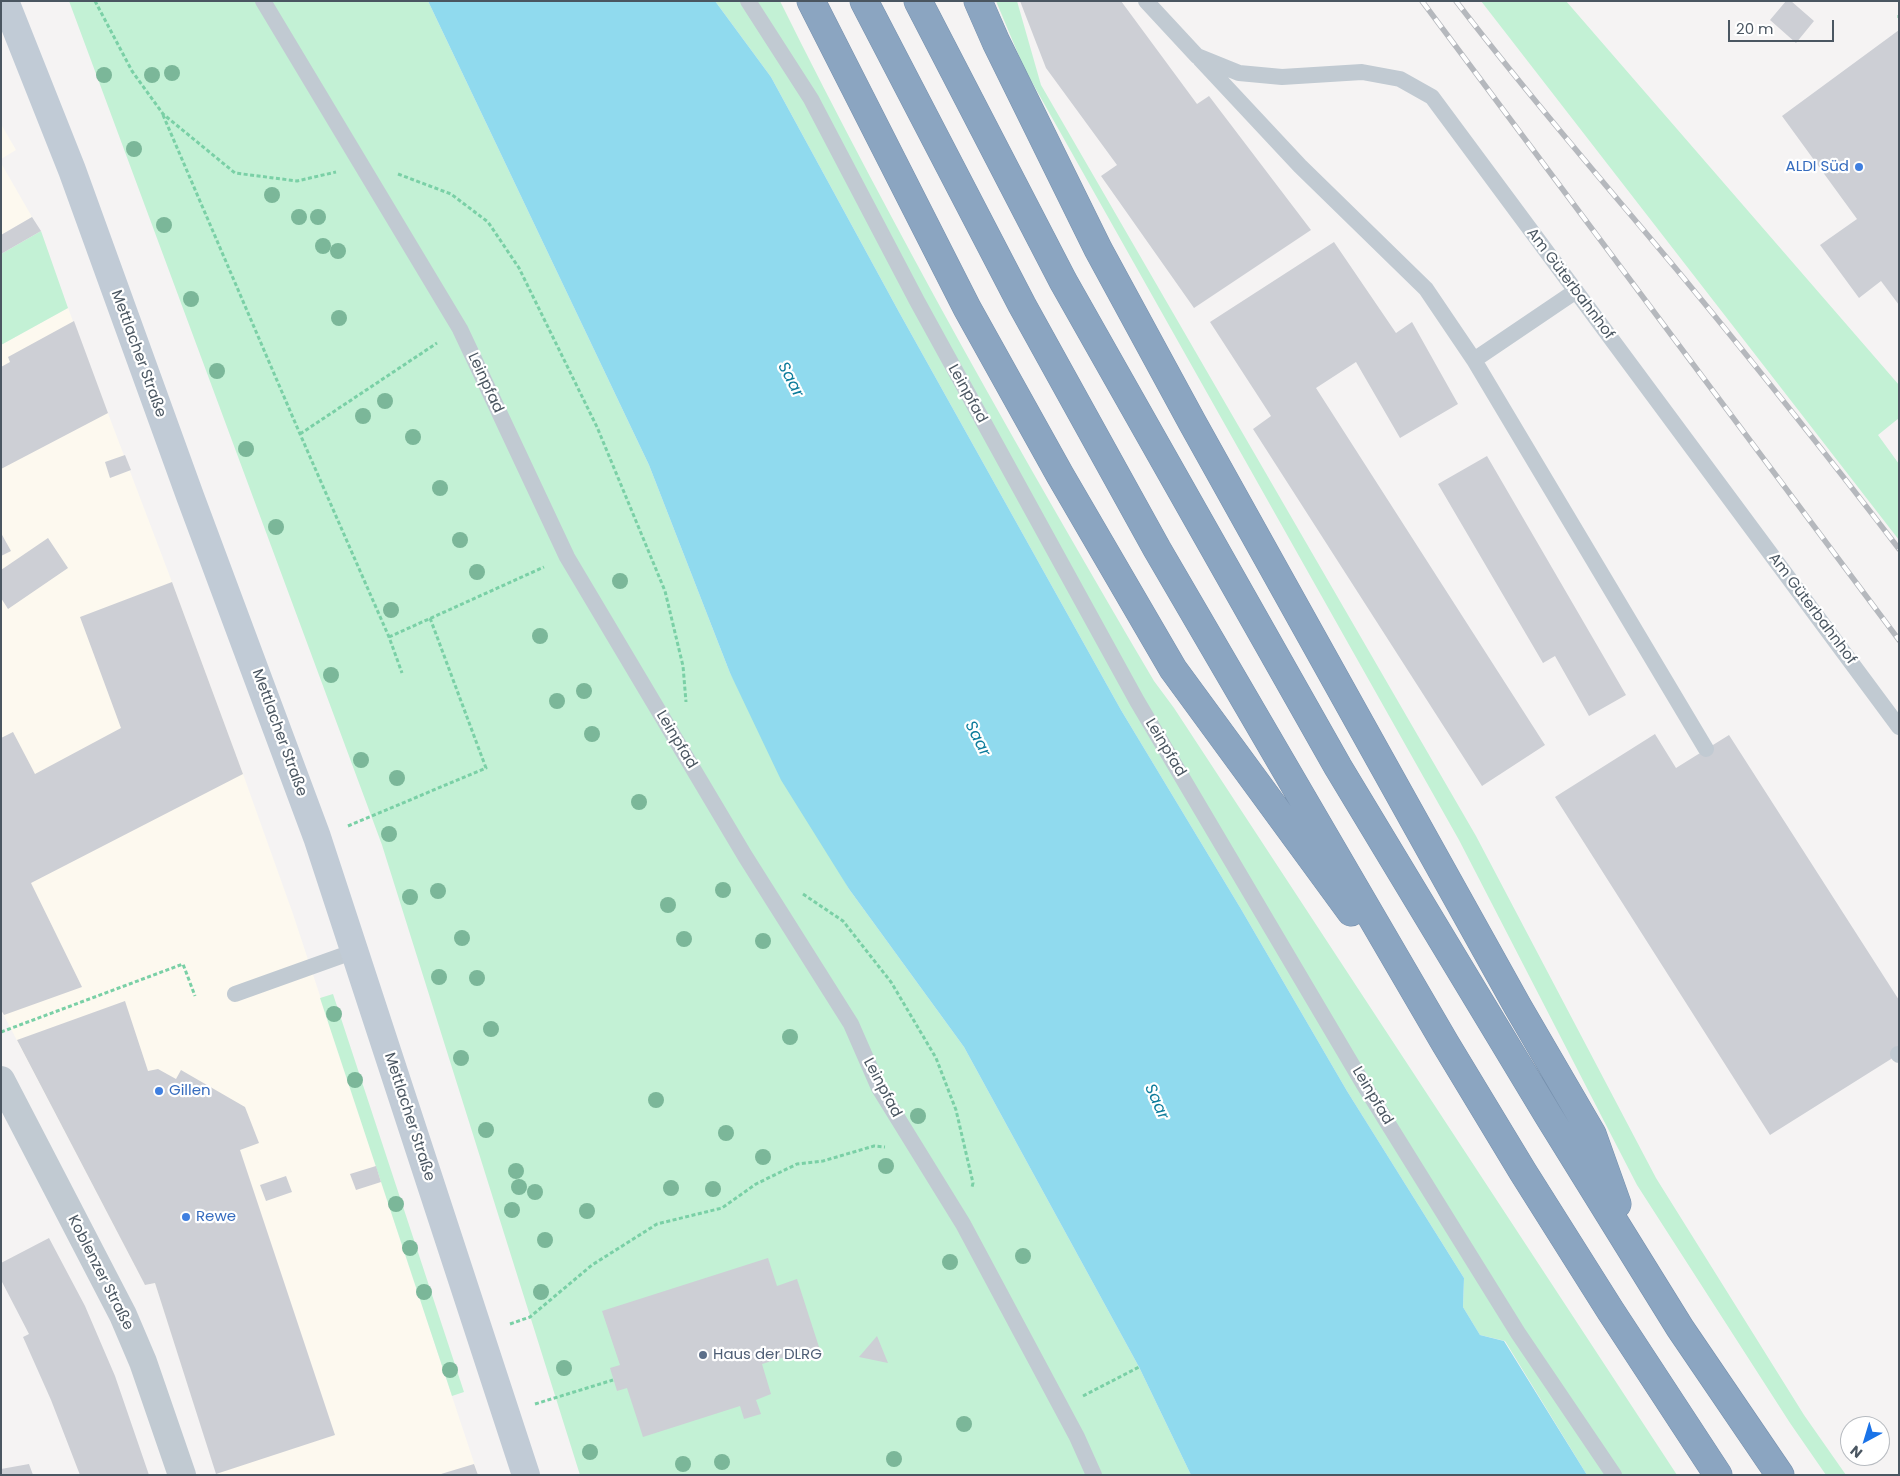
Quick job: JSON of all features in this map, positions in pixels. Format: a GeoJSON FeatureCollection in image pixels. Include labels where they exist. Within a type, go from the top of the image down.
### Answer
{"type":"FeatureCollection","features":[{"type":"Feature","properties":{"kind":"highway"},"geometry":{"type":"LineString","coordinates":[[812,1],[967,308],[1060,475],[1173,669],[1445,1043]]}},
{"type":"Feature","properties":{"kind":"highway"},"geometry":{"type":"LineString","coordinates":[[864,1],[1022,306],[1157,549],[1445,1043],[1528,1180],[1718,1475]]}},
{"type":"Feature","properties":{"kind":"highway"},"geometry":{"type":"LineString","coordinates":[[918,1],[1068,290],[1333,758],[1548,1115],[1680,1328],[1780,1475]]}},
{"type":"Feature","properties":{"kind":"highway"},"geometry":{"type":"LineString","coordinates":[[978,1],[996,42],[1103,257],[1192,422],[1518,1007],[1592,1134],[1636,1255]]}},
{"type":"Feature","properties":{"kind":"street","name":"Mettlacher Straße"},"geometry":{"type":"LineString","coordinates":[[5,1],[72,170],[190,496],[314,828],[526,1475]]}},
{"type":"Feature","properties":{"kind":"street","name":"Koblenzer Straße"},"geometry":{"type":"LineString","coordinates":[[1,1080],[123,1315],[146,1371],[182,1475]]}},
{"type":"Feature","properties":{"kind":"lane","name":"Leinpfad"},"geometry":{"type":"LineString","coordinates":[[263,1],[460,329],[567,557],[745,856],[851,1024],[879,1088],[963,1224],[1077,1437],[1094,1475]]}},
{"type":"Feature","properties":{"kind":"lane","name":"Leinpfad"},"geometry":{"type":"LineString","coordinates":[[748,1],[811,99],[936,336],[1137,701],[1370,1093],[1518,1333],[1614,1475]]}},
{"type":"Feature","properties":{"kind":"lane","name":"Am Güterbahnhof"},"geometry":{"type":"LineString","coordinates":[[1147,2],[1197,56],[1239,73],[1282,77],[1362,72],[1400,79],[1432,97],[1899,727]]}},
{"type":"Feature","properties":{"kind":"lane"},"geometry":{"type":"LineString","coordinates":[[1197,56],[1300,166],[1426,289],[1474,360],[1706,749]]}},
{"type":"Feature","properties":{"kind":"lane"},"geometry":{"type":"LineString","coordinates":[[1474,360],[1576,291]]}},
{"type":"Feature","properties":{"kind":"lane"},"geometry":{"type":"LineString","coordinates":[[235,994],[355,951]]}},
{"type":"Feature","properties":{"kind":"path"},"geometry":{"type":"LineString","coordinates":[[95,1],[132,71],[163,114],[389,637],[402,673]]}},
{"type":"Feature","properties":{"kind":"path"},"geometry":{"type":"LineString","coordinates":[[163,114],[235,173],[297,181],[362,166],[390,171],[451,194],[488,222],[518,268],[597,427],[665,591],[684,666],[686,715],[681,750]]}},
{"type":"Feature","properties":{"kind":"path"},"geometry":{"type":"LineString","coordinates":[[300,434],[460,329]]}},
{"type":"Feature","properties":{"kind":"path"},"geometry":{"type":"LineString","coordinates":[[389,637],[528,575]]}},
{"type":"Feature","properties":{"kind":"path"},"geometry":{"type":"LineString","coordinates":[[377,814],[486,768],[430,618]]}},
{"type":"Feature","properties":{"kind":"path"},"geometry":{"type":"LineString","coordinates":[[796,890],[843,921],[891,982],[936,1058],[956,1110],[973,1183],[963,1224]]}},
{"type":"Feature","properties":{"kind":"path"},"geometry":{"type":"LineString","coordinates":[[1,1032],[183,964],[195,996]]}},
{"type":"Feature","properties":{"kind":"path"},"geometry":{"type":"LineString","coordinates":[[530,1317],[592,1265],[657,1224],[722,1208],[756,1184],[797,1164],[823,1161],[874,1146],[915,1148]]}},
{"type":"Feature","properties":{"kind":"path"},"geometry":{"type":"LineString","coordinates":[[1061,1407],[1139,1368]]}},
{"type":"Feature","properties":{"kind":"path"},"geometry":{"type":"LineString","coordinates":[[506,1413],[614,1380]]}},
{"type":"Feature","properties":{"kind":"shaded area"},"geometry":{"type":"Polygon","coordinates":[[[1,124],[16,150],[1,159],[1,124]]]}},
{"type":"Feature","properties":{"kind":"shaded area"},"geometry":{"type":"Polygon","coordinates":[[[1,163],[32,217],[1,235],[1,163]]]}},
{"type":"Feature","properties":{"kind":"shaded area"},"geometry":{"type":"Polygon","coordinates":[[[68,308],[172,582],[293,914],[478,1475],[217,1475],[155,1283],[145,1285],[1,1010],[1,345],[68,308]]]}},
{"type":"Feature","properties":{"kind":"green space"},"geometry":{"type":"Polygon","coordinates":[[[69,1],[428,1],[649,465],[730,673],[849,889],[964,1047],[1139,1367],[1191,1475],[580,1475],[382,845],[69,1]]]}},
{"type":"Feature","properties":{"kind":"green space"},"geometry":{"type":"Polygon","coordinates":[[[715,1],[780,1],[914,259],[1056,513],[1154,681],[1174,708],[1677,1475],[1587,1475],[1505,1341],[1480,1335],[1463,1307],[1464,1278],[1347,1091],[1241,909],[1121,710],[899,312],[771,77],[715,1]]]}},
{"type":"Feature","properties":{"kind":"green space"},"geometry":{"type":"Polygon","coordinates":[[[996,1],[1017,1],[1041,85],[1476,836],[1656,1178],[1804,1415],[1846,1475],[1826,1475],[1790,1423],[1637,1185],[1459,840],[1024,68],[996,1]]]}},
{"type":"Feature","properties":{"kind":"green space"},"geometry":{"type":"Polygon","coordinates":[[[1481,1],[1566,1],[1899,385],[1899,418],[1878,435],[1899,464],[1899,540],[1481,1]]]}},
{"type":"Feature","properties":{"kind":"green space"},"geometry":{"type":"Polygon","coordinates":[[[41,231],[68,308],[1,345],[1,254],[41,231]]]}},
{"type":"Feature","properties":{"kind":"green space"},"geometry":{"type":"Polygon","coordinates":[[[333,994],[464,1392],[452,1396],[320,998],[333,994]]]}},
{"type":"Feature","properties":{"kind":"water","name":"Saar"},"geometry":{"type":"Polygon","coordinates":[[[428,1],[715,1],[771,77],[899,312],[1121,710],[1241,909],[1347,1091],[1464,1278],[1463,1307],[1480,1335],[1504,1341],[1587,1475],[1191,1475],[1139,1367],[964,1047],[849,889],[781,780],[730,673],[649,465],[428,1]]]}},
{"type":"Feature","properties":{"kind":"building"},"geometry":{"type":"Polygon","coordinates":[[[1020,1],[1121,1],[1197,104],[1209,96],[1311,230],[1194,308],[1101,176],[1117,165],[1046,68],[1020,1]]]}},
{"type":"Feature","properties":{"kind":"building"},"geometry":{"type":"Polygon","coordinates":[[[1786,1],[1791,1],[1814,21],[1796,43],[1770,20],[1786,1]]]}},
{"type":"Feature","properties":{"kind":"building","name":"ALDI Süd"},"geometry":{"type":"Polygon","coordinates":[[[1899,30],[1899,305],[1881,281],[1859,298],[1820,245],[1857,219],[1782,116],[1899,30]]]}},
{"type":"Feature","properties":{"kind":"building"},"geometry":{"type":"Polygon","coordinates":[[[32,217],[41,231],[1,254],[1,235],[32,217]]]}},
{"type":"Feature","properties":{"kind":"building"},"geometry":{"type":"Polygon","coordinates":[[[1334,242],[1396,333],[1412,322],[1458,404],[1400,438],[1356,362],[1316,388],[1545,745],[1482,786],[1253,429],[1271,416],[1210,322],[1334,242]]]}},
{"type":"Feature","properties":{"kind":"building"},"geometry":{"type":"Polygon","coordinates":[[[74,321],[108,413],[1,469],[1,367],[10,362],[8,357],[74,321]]]}},
{"type":"Feature","properties":{"kind":"building"},"geometry":{"type":"Polygon","coordinates":[[[125,455],[131,470],[110,478],[105,462],[125,455]]]}},
{"type":"Feature","properties":{"kind":"building"},"geometry":{"type":"Polygon","coordinates":[[[1487,456],[1626,695],[1589,716],[1555,656],[1543,663],[1438,484],[1487,456]]]}},
{"type":"Feature","properties":{"kind":"building"},"geometry":{"type":"Polygon","coordinates":[[[1,533],[11,551],[1,556],[1,533]]]}},
{"type":"Feature","properties":{"kind":"building"},"geometry":{"type":"Polygon","coordinates":[[[48,538],[68,568],[8,609],[1,598],[1,570],[48,538]]]}},
{"type":"Feature","properties":{"kind":"building"},"geometry":{"type":"Polygon","coordinates":[[[172,582],[243,774],[31,883],[82,987],[4,1015],[1,1010],[1,738],[13,732],[35,774],[121,728],[80,617],[172,582]]]}},
{"type":"Feature","properties":{"kind":"building"},"geometry":{"type":"Polygon","coordinates":[[[1655,734],[1676,768],[1729,735],[1899,1000],[1899,1054],[1770,1135],[1555,797],[1655,734]]]}},
{"type":"Feature","properties":{"kind":"building","name":"Rewe"},"geometry":{"type":"Polygon","coordinates":[[[125,1001],[148,1071],[158,1069],[176,1079],[181,1070],[245,1107],[259,1143],[240,1150],[335,1435],[216,1474],[155,1283],[145,1285],[17,1040],[125,1001]]]}},
{"type":"Feature","properties":{"kind":"building"},"geometry":{"type":"Polygon","coordinates":[[[376,1166],[381,1182],[356,1190],[350,1174],[376,1166]]]}},
{"type":"Feature","properties":{"kind":"building"},"geometry":{"type":"Polygon","coordinates":[[[286,1176],[292,1192],[266,1201],[260,1185],[286,1176]]]}},
{"type":"Feature","properties":{"kind":"building"},"geometry":{"type":"Polygon","coordinates":[[[49,1238],[85,1306],[115,1376],[149,1475],[80,1475],[51,1400],[23,1337],[29,1334],[1,1280],[1,1263],[49,1238]]]}},
{"type":"Feature","properties":{"kind":"building","name":"Haus der DLRG"},"geometry":{"type":"Polygon","coordinates":[[[768,1258],[777,1286],[797,1279],[819,1347],[762,1364],[771,1394],[756,1400],[761,1414],[744,1419],[740,1406],[643,1437],[627,1388],[617,1391],[610,1368],[620,1365],[602,1311],[768,1258]]]}},
{"type":"Feature","properties":{"kind":"building"},"geometry":{"type":"Polygon","coordinates":[[[877,1336],[888,1363],[859,1357],[877,1336]]]}},
{"type":"Feature","properties":{"kind":"building"},"geometry":{"type":"Polygon","coordinates":[[[29,1464],[33,1475],[1,1475],[1,1469],[29,1464]]]}},
{"type":"Feature","properties":{"kind":"building"},"geometry":{"type":"Polygon","coordinates":[[[474,1464],[478,1475],[441,1475],[441,1474],[474,1464]]]}},
{"type":"Feature","properties":{"kind":"railway"},"geometry":{"type":"LineString","coordinates":[[1422,1],[1899,640]]}},
{"type":"Feature","properties":{"kind":"railway"},"geometry":{"type":"LineString","coordinates":[[1456,1],[1539,105],[1682,276],[1819,445],[1899,549]]}},
{"type":"Feature","properties":{"kind":"place","name":"ALDI Süd"},"geometry":{"type":"Point","coordinates":[1859,167]}},
{"type":"Feature","properties":{"kind":"place","name":"Gillen"},"geometry":{"type":"Point","coordinates":[159,1091]}},
{"type":"Feature","properties":{"kind":"place","name":"Rewe"},"geometry":{"type":"Point","coordinates":[186,1217]}},
{"type":"Feature","properties":{"kind":"place","name":"Haus der DLRG"},"geometry":{"type":"Point","coordinates":[703,1355]}}]}
